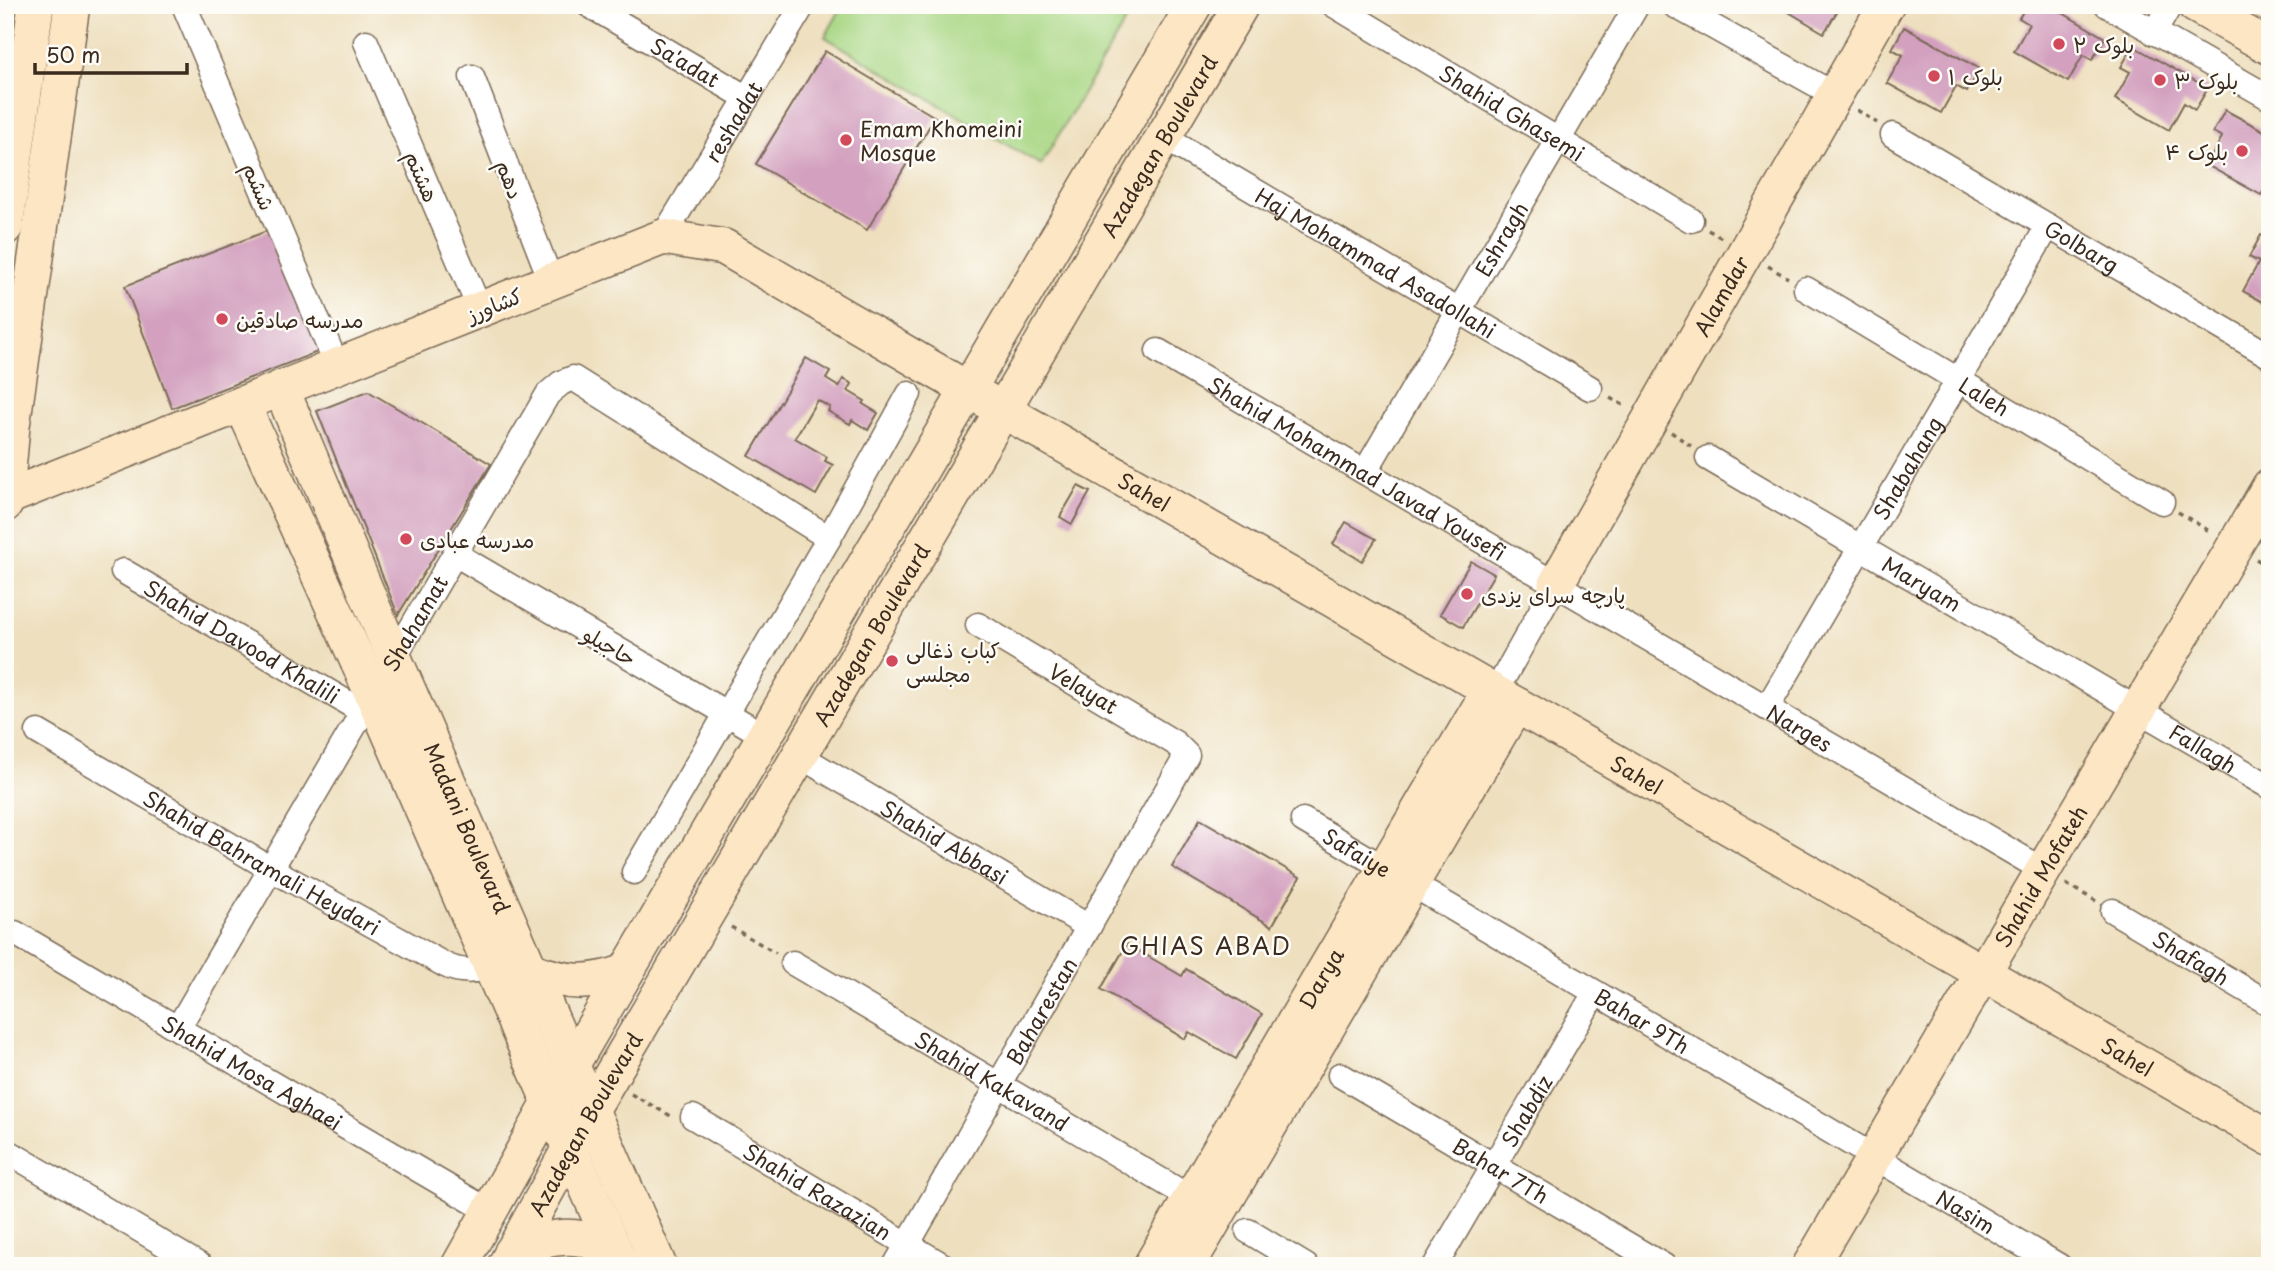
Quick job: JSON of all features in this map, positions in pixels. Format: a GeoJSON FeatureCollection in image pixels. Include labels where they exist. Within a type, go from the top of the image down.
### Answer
{"type":"FeatureCollection","features":[{"type":"Feature","properties":{"kind":"street"},"geometry":{"type":"LineString","coordinates":[[5,227],[13,109],[36,5]]}},
{"type":"Feature","properties":{"kind":"street"},"geometry":{"type":"LineString","coordinates":[[6,500],[12,426],[72,5]]}},
{"type":"Feature","properties":{"kind":"street","name":"ششم"},"geometry":{"type":"LineString","coordinates":[[184,5],[337,366]]}},
{"type":"Feature","properties":{"kind":"street","name":"Sa'adat"},"geometry":{"type":"LineString","coordinates":[[589,5],[747,98]]}},
{"type":"Feature","properties":{"kind":"street","name":"reshadat"},"geometry":{"type":"LineString","coordinates":[[663,237],[803,5]]}},
{"type":"Feature","properties":{"kind":"street","name":"Azadegan Boulevard"},"geometry":{"type":"LineString","coordinates":[[459,1266],[550,1102],[1194,5]]}},
{"type":"Feature","properties":{"kind":"street","name":"Azadegan Boulevard"},"geometry":{"type":"LineString","coordinates":[[509,1259],[600,1095],[1241,5]]}},
{"type":"Feature","properties":{"kind":"street","name":"Shahid Ghasemi"},"geometry":{"type":"LineString","coordinates":[[1334,5],[1691,220]]}},
{"type":"Feature","properties":{"kind":"street","name":"Eshragh"},"geometry":{"type":"LineString","coordinates":[[1365,472],[1637,5]]}},
{"type":"Feature","properties":{"kind":"street"},"geometry":{"type":"LineString","coordinates":[[1674,5],[1835,95]]}},
{"type":"Feature","properties":{"kind":"street","name":"Alamdar"},"geometry":{"type":"LineString","coordinates":[[1556,584],[1886,5]]}},
{"type":"Feature","properties":{"kind":"street"},"geometry":{"type":"LineString","coordinates":[[2107,5],[2270,98]]}},
{"type":"Feature","properties":{"kind":"street"},"geometry":{"type":"LineString","coordinates":[[2154,33],[2170,5]]}},
{"type":"Feature","properties":{"kind":"street"},"geometry":{"type":"LineString","coordinates":[[2195,5],[2270,47]]}},
{"type":"Feature","properties":{"kind":"street","name":"هشتم"},"geometry":{"type":"LineString","coordinates":[[366,42],[480,310]]}},
{"type":"Feature","properties":{"kind":"street","name":"دهم"},"geometry":{"type":"LineString","coordinates":[[472,77],[551,281]]}},
{"type":"Feature","properties":{"kind":"street","name":"Golbarg"},"geometry":{"type":"LineString","coordinates":[[1893,135],[2270,356]]}},
{"type":"Feature","properties":{"kind":"street","name":"Haj Mohammad Asadollahi"},"geometry":{"type":"LineString","coordinates":[[1163,137],[1590,388]]}},
{"type":"Feature","properties":{"kind":"street","name":"Shabahang"},"geometry":{"type":"LineString","coordinates":[[1767,708],[2048,226]]}},
{"type":"Feature","properties":{"kind":"street"},"geometry":{"type":"LineString","coordinates":[[663,237],[724,247],[968,390]]}},
{"type":"Feature","properties":{"kind":"street","name":"کشاورز"},"geometry":{"type":"LineString","coordinates":[[6,500],[663,237]]}},
{"type":"Feature","properties":{"kind":"street","name":"Laleh"},"geometry":{"type":"LineString","coordinates":[[1806,289],[2162,502]]}},
{"type":"Feature","properties":{"kind":"street","name":"Shahid Mohammad Javad Yousefi"},"geometry":{"type":"LineString","coordinates":[[1158,351],[1556,584]]}},
{"type":"Feature","properties":{"kind":"street","name":"Shahamat"},"geometry":{"type":"LineString","coordinates":[[178,1028],[548,394],[561,383],[573,378],[829,538]]}},
{"type":"Feature","properties":{"kind":"street","name":"Madani Boulevard"},"geometry":{"type":"LineString","coordinates":[[281,388],[394,658],[572,1065],[600,1095],[659,1266]]}},
{"type":"Feature","properties":{"kind":"street","name":"Sahel"},"geometry":{"type":"LineString","coordinates":[[968,390],[1504,690],[1983,973],[2270,1138]]}},
{"type":"Feature","properties":{"kind":"street"},"geometry":{"type":"LineString","coordinates":[[634,872],[829,538],[909,394]]}},
{"type":"Feature","properties":{"kind":"street","name":"Madani Boulevard"},"geometry":{"type":"LineString","coordinates":[[242,404],[368,703],[492,968],[620,1263]]}},
{"type":"Feature","properties":{"kind":"street","name":"Maryam"},"geometry":{"type":"LineString","coordinates":[[1708,458],[2138,710]]}},
{"type":"Feature","properties":{"kind":"street","name":"Shahid Mofateh"},"geometry":{"type":"LineString","coordinates":[[1810,1266],[2270,486]]}},
{"type":"Feature","properties":{"kind":"street","name":"حاجیلو"},"geometry":{"type":"LineString","coordinates":[[454,554],[765,736]]}},
{"type":"Feature","properties":{"kind":"street","name":"Shahid Davood Khalili"},"geometry":{"type":"LineString","coordinates":[[123,571],[368,703]]}},
{"type":"Feature","properties":{"kind":"street"},"geometry":{"type":"LineString","coordinates":[[1504,690],[1556,584]]}},
{"type":"Feature","properties":{"kind":"street","name":"Narges"},"geometry":{"type":"LineString","coordinates":[[1556,584],[2043,870]]}},
{"type":"Feature","properties":{"kind":"street","name":"Velayat"},"geometry":{"type":"LineString","coordinates":[[978,625],[1175,743],[1187,755]]}},
{"type":"Feature","properties":{"kind":"street","name":"Darya"},"geometry":{"type":"LineString","coordinates":[[1186,1266],[1296,1049],[1504,690]]}},
{"type":"Feature","properties":{"kind":"street","name":"Fallagh"},"geometry":{"type":"LineString","coordinates":[[2138,710],[2270,787]]}},
{"type":"Feature","properties":{"kind":"street","name":"Shahid Bahramali Heydari"},"geometry":{"type":"LineString","coordinates":[[38,732],[271,869],[457,971],[492,968]]}},
{"type":"Feature","properties":{"kind":"street","name":"Baharestan"},"geometry":{"type":"LineString","coordinates":[[895,1266],[1187,755]]}},
{"type":"Feature","properties":{"kind":"street","name":"Shahid Abbasi"},"geometry":{"type":"LineString","coordinates":[[800,756],[1088,927]]}},
{"type":"Feature","properties":{"kind":"street","name":"Safaiye"},"geometry":{"type":"LineString","coordinates":[[1303,820],[1398,876]]}},
{"type":"Feature","properties":{"kind":"street","name":"Bahar 9Th"},"geometry":{"type":"LineString","coordinates":[[1398,876],[1874,1158]]}},
{"type":"Feature","properties":{"kind":"street","name":"Shafagh"},"geometry":{"type":"LineString","coordinates":[[2113,911],[2270,1004]]}},
{"type":"Feature","properties":{"kind":"street","name":"Shahid Mosa Aghaei"},"geometry":{"type":"LineString","coordinates":[[15,933],[489,1211]]}},
{"type":"Feature","properties":{"kind":"street","name":"Shahid Kakavand"},"geometry":{"type":"LineString","coordinates":[[793,963],[1191,1198]]}},
{"type":"Feature","properties":{"kind":"street"},"geometry":{"type":"LineString","coordinates":[[530,970],[553,979],[578,983],[603,980],[626,972]]}},
{"type":"Feature","properties":{"kind":"street","name":"Shabdiz"},"geometry":{"type":"LineString","coordinates":[[1435,1266],[1595,993]]}},
{"type":"Feature","properties":{"kind":"street","name":"Darya"},"geometry":{"type":"LineString","coordinates":[[1152,1266],[1191,1198],[1296,1049]]}},
{"type":"Feature","properties":{"kind":"street","name":"Bahar 7Th"},"geometry":{"type":"LineString","coordinates":[[1340,1075],[1664,1266]]}},
{"type":"Feature","properties":{"kind":"street","name":"Shahid Razazian"},"geometry":{"type":"LineString","coordinates":[[693,1117],[944,1266]]}},
{"type":"Feature","properties":{"kind":"street"},"geometry":{"type":"LineString","coordinates":[[5,1150],[201,1266]]}},
{"type":"Feature","properties":{"kind":"street","name":"Nasim"},"geometry":{"type":"LineString","coordinates":[[1874,1158],[2059,1266]]}},
{"type":"Feature","properties":{"kind":"street"},"geometry":{"type":"LineString","coordinates":[[1248,1231],[1306,1266]]}},
{"type":"Feature","properties":{"kind":"street"},"geometry":{"type":"LineString","coordinates":[[509,1259],[550,1238],[569,1237],[606,1247],[620,1263]]}},
{"type":"Feature","properties":{"kind":"path"},"geometry":{"type":"LineString","coordinates":[[1835,95],[1893,135]]}},
{"type":"Feature","properties":{"kind":"path"},"geometry":{"type":"LineString","coordinates":[[2043,870],[2113,911]]}},
{"type":"Feature","properties":{"kind":"path"},"geometry":{"type":"LineString","coordinates":[[708,913],[793,963]]}},
{"type":"Feature","properties":{"kind":"path"},"geometry":{"type":"LineString","coordinates":[[600,1095],[676,1119],[693,1117]]}},
{"type":"Feature","properties":{"kind":"green space"},"geometry":{"type":"Polygon","coordinates":[[[843,5],[1135,5],[1041,165],[825,37],[843,5]]]}},
{"type":"Feature","properties":{"kind":"building"},"geometry":{"type":"Polygon","coordinates":[[[1777,5],[1841,5],[1824,33],[1777,5]]]}},
{"type":"Feature","properties":{"kind":"building","name":"بلوک ۲"},"geometry":{"type":"Polygon","coordinates":[[[2027,5],[2049,5],[2105,38],[2092,60],[2083,55],[2068,82],[2014,51],[2029,24],[2019,18],[2027,5]]]}},
{"type":"Feature","properties":{"kind":"building","name":"بلوک ۱"},"geometry":{"type":"Polygon","coordinates":[[[1904,27],[1980,69],[1967,92],[1956,86],[1941,113],[1887,83],[1903,55],[1892,49],[1904,27]]]}},
{"type":"Feature","properties":{"kind":"building","name":"بلوک ۳"},"geometry":{"type":"Polygon","coordinates":[[[2133,46],[2208,88],[2195,110],[2184,103],[2169,130],[2115,99],[2130,72],[2121,67],[2133,46]]]}},
{"type":"Feature","properties":{"kind":"building","name":"Emam Khomeini Mosque"},"geometry":{"type":"Polygon","coordinates":[[[825,51],[935,117],[867,230],[756,164],[825,51]]]}},
{"type":"Feature","properties":{"kind":"building","name":"بلوک ۴"},"geometry":{"type":"Polygon","coordinates":[[[2225,110],[2270,134],[2270,180],[2261,195],[2207,165],[2222,137],[2213,132],[2225,110]]]}},
{"type":"Feature","properties":{"kind":"building","name":"مدرسه صادقین"},"geometry":{"type":"Polygon","coordinates":[[[272,229],[320,351],[172,408],[125,286],[272,229]]]}},
{"type":"Feature","properties":{"kind":"building"},"geometry":{"type":"Polygon","coordinates":[[[2261,235],[2270,240],[2270,306],[2243,291],[2259,262],[2249,257],[2261,235]]]}},
{"type":"Feature","properties":{"kind":"building"},"geometry":{"type":"Polygon","coordinates":[[[806,358],[830,372],[826,379],[839,387],[843,379],[852,384],[848,391],[878,413],[868,430],[852,420],[850,424],[828,411],[830,407],[817,400],[795,438],[827,457],[825,461],[833,465],[816,495],[749,456],[806,358]]]}},
{"type":"Feature","properties":{"kind":"building","name":"مدرسه عبادی"},"geometry":{"type":"Polygon","coordinates":[[[368,391],[491,464],[398,615],[317,411],[368,391]]]}},
{"type":"Feature","properties":{"kind":"building"},"geometry":{"type":"Polygon","coordinates":[[[1078,486],[1090,492],[1072,524],[1060,517],[1078,486]]]}},
{"type":"Feature","properties":{"kind":"building"},"geometry":{"type":"Polygon","coordinates":[[[1346,522],[1376,539],[1362,561],[1333,544],[1346,522]]]}},
{"type":"Feature","properties":{"kind":"building","name":"پارچه سرای یزدی"},"geometry":{"type":"Polygon","coordinates":[[[1471,561],[1494,574],[1463,627],[1440,614],[1471,561]]]}},
{"type":"Feature","properties":{"kind":"building"},"geometry":{"type":"Polygon","coordinates":[[[1200,819],[1300,877],[1272,926],[1172,867],[1200,819]]]}},
{"type":"Feature","properties":{"kind":"building"},"geometry":{"type":"Polygon","coordinates":[[[1127,944],[1182,976],[1186,969],[1262,1014],[1236,1059],[1189,1032],[1185,1039],[1101,989],[1127,944]]]}},
{"type":"Feature","properties":{"kind":"place","name":"بلوک ۲"},"geometry":{"type":"Point","coordinates":[2059,44]}},
{"type":"Feature","properties":{"kind":"place","name":"بلوک ۱"},"geometry":{"type":"Point","coordinates":[1934,76]}},
{"type":"Feature","properties":{"kind":"place","name":"بلوک ۳"},"geometry":{"type":"Point","coordinates":[2160,80]}},
{"type":"Feature","properties":{"kind":"place","name":"Emam Khomeini Mosque"},"geometry":{"type":"Point","coordinates":[846,140]}},
{"type":"Feature","properties":{"kind":"place","name":"بلوک ۴"},"geometry":{"type":"Point","coordinates":[2242,151]}},
{"type":"Feature","properties":{"kind":"place","name":"مدرسه صادقین"},"geometry":{"type":"Point","coordinates":[222,319]}},
{"type":"Feature","properties":{"kind":"place","name":"مدرسه عبادی"},"geometry":{"type":"Point","coordinates":[406,539]}},
{"type":"Feature","properties":{"kind":"place","name":"پارچه سرای یزدی"},"geometry":{"type":"Point","coordinates":[1467,594]}},
{"type":"Feature","properties":{"kind":"place","name":"کباب ذغالی مجلسی"},"geometry":{"type":"Point","coordinates":[892,661]}},
{"type":"Feature","properties":{"kind":"district","name":"GHIAS ABAD"},"geometry":{"type":"Point","coordinates":[1206,945]}}]}
